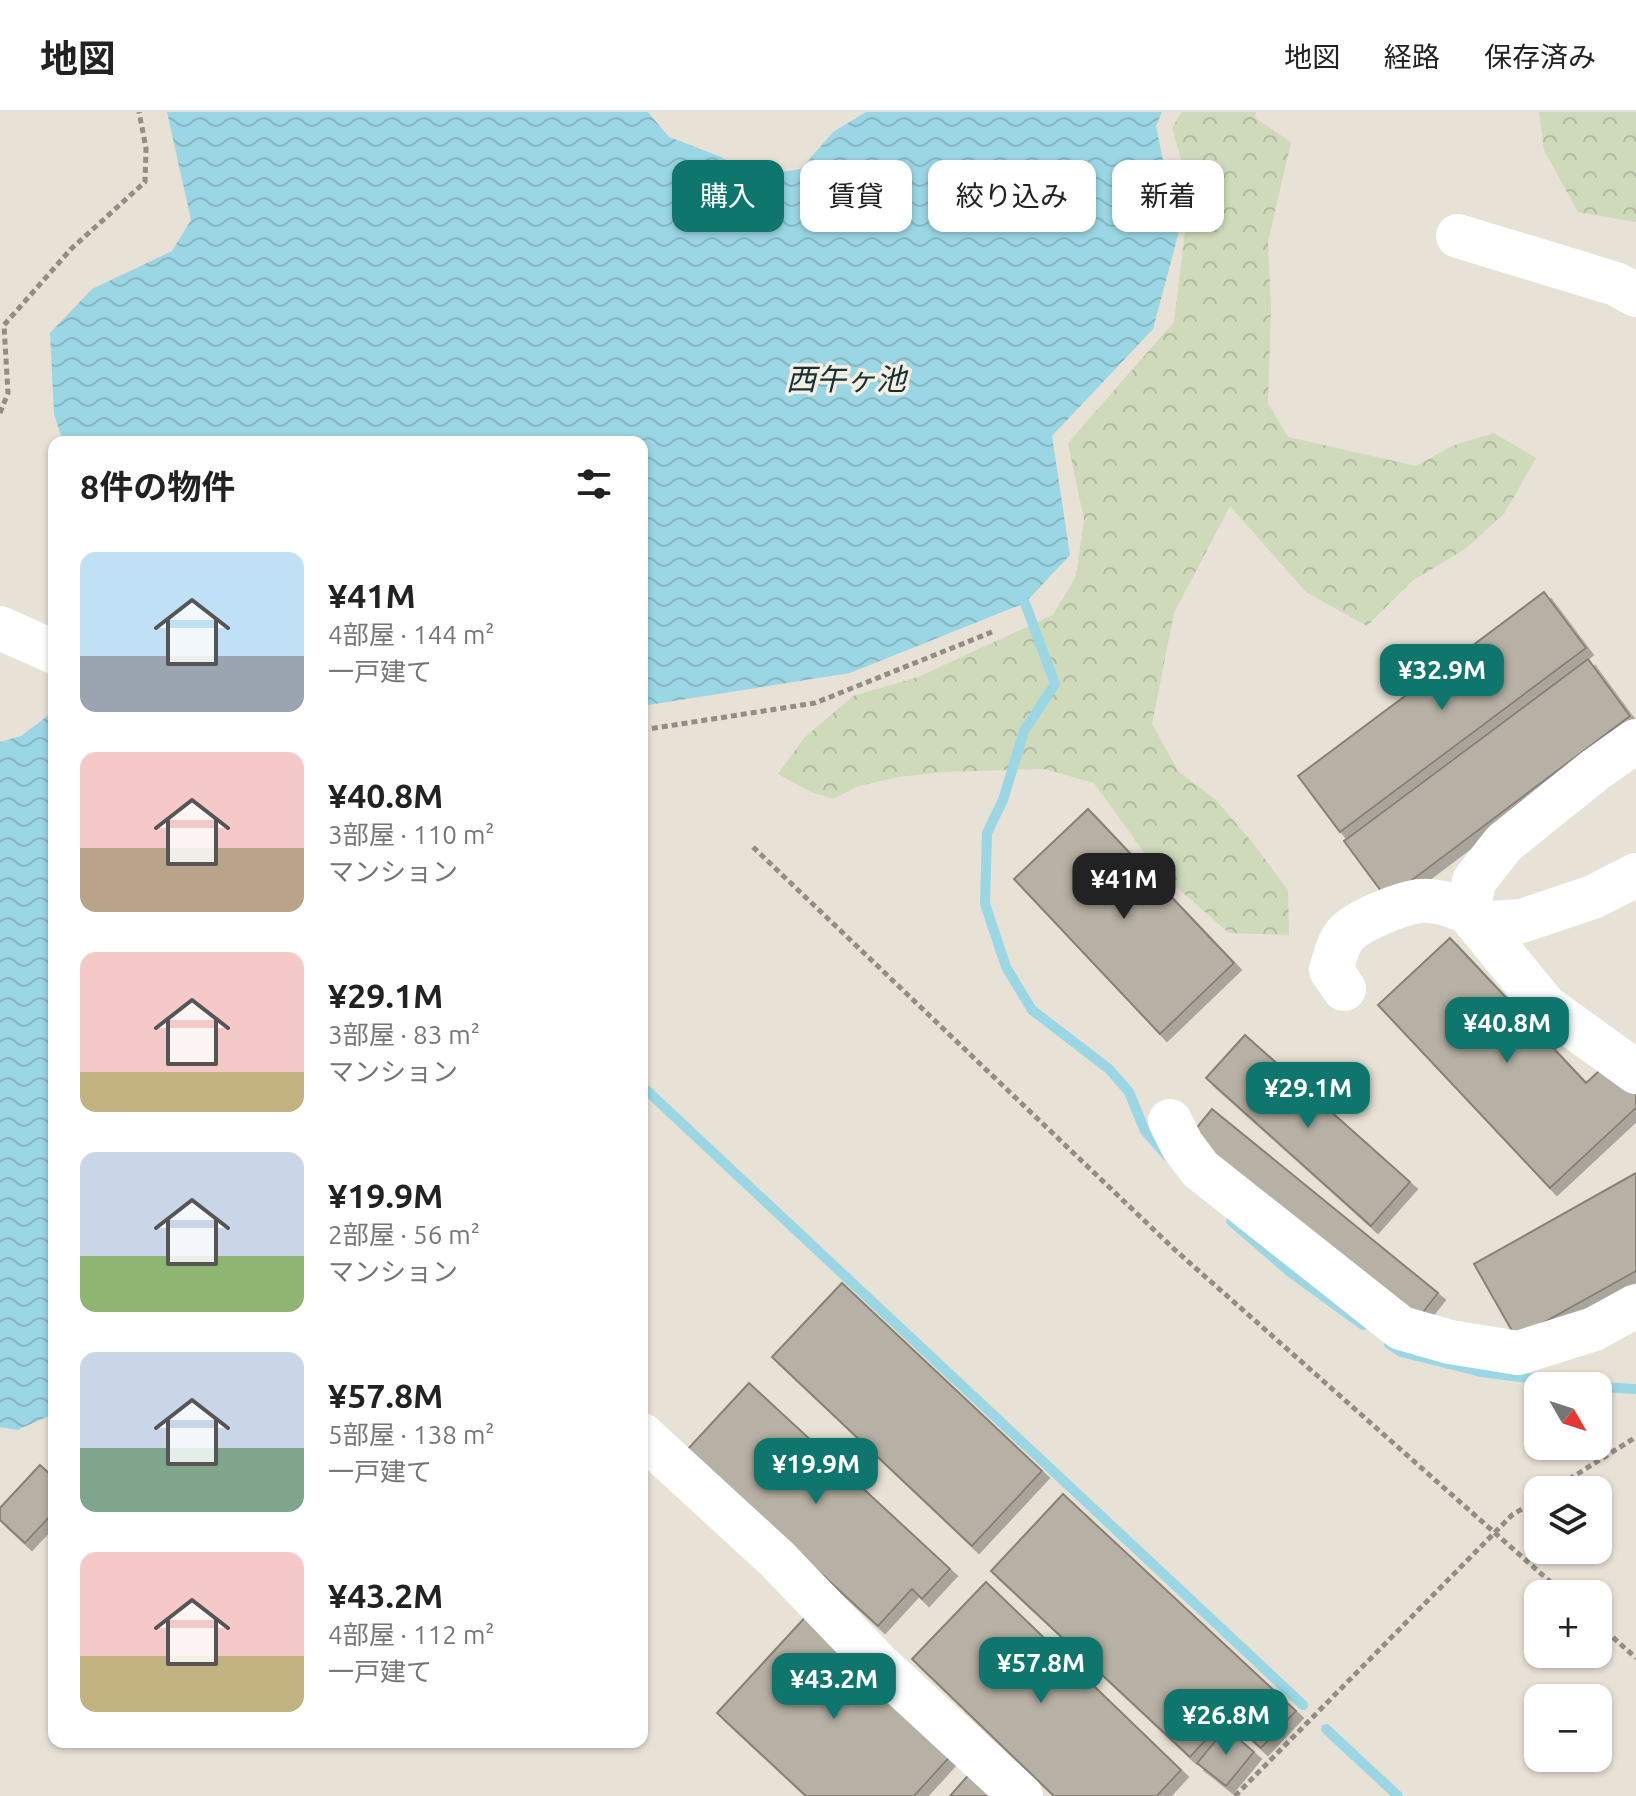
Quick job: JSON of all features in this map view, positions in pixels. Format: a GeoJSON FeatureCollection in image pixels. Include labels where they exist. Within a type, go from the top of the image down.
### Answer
{"type":"FeatureCollection","features":[{"type":"Feature","properties":{"kind":"street"},"geometry":{"type":"LineString","coordinates":[[1458,236],[1616,284],[1636,295]]}},
{"type":"Feature","properties":{"kind":"street"},"geometry":{"type":"LineString","coordinates":[[0,628],[48,649]]}},
{"type":"Feature","properties":{"kind":"street"},"geometry":{"type":"LineString","coordinates":[[1473,918],[1474,881],[1504,843],[1636,741]]}},
{"type":"Feature","properties":{"kind":"street"},"geometry":{"type":"LineString","coordinates":[[1473,918],[1522,921],[1593,897],[1636,875]]}},
{"type":"Feature","properties":{"kind":"street"},"geometry":{"type":"LineString","coordinates":[[1344,989],[1331,970],[1346,933],[1380,913],[1419,901],[1445,903],[1473,918],[1545,1006],[1636,1072]]}},
{"type":"Feature","properties":{"kind":"street"},"geometry":{"type":"LineString","coordinates":[[1170,1121],[1182,1145],[1200,1169],[1401,1328],[1450,1342],[1518,1353],[1594,1329],[1636,1306]]}},
{"type":"Feature","properties":{"kind":"street"},"geometry":{"type":"LineString","coordinates":[[648,1441],[777,1559],[879,1665],[1021,1796]]}},
{"type":"Feature","properties":{"kind":"path"},"geometry":{"type":"LineString","coordinates":[[0,413],[8,393],[4,325],[71,249],[145,182],[146,148],[139,112]]}},
{"type":"Feature","properties":{"kind":"path"},"geometry":{"type":"LineString","coordinates":[[648,729],[815,703],[992,632]]}},
{"type":"Feature","properties":{"kind":"path"},"geometry":{"type":"LineString","coordinates":[[753,847],[1174,1249],[1548,1580]]}},
{"type":"Feature","properties":{"kind":"path"},"geometry":{"type":"LineString","coordinates":[[1574,1476],[1636,1437]]}},
{"type":"Feature","properties":{"kind":"path"},"geometry":{"type":"LineString","coordinates":[[1235,1796],[1512,1515],[1524,1508]]}},
{"type":"Feature","properties":{"kind":"path"},"geometry":{"type":"LineString","coordinates":[[1612,1637],[1636,1658]]}},
{"type":"Feature","properties":{"kind":"green space"},"geometry":{"type":"Polygon","coordinates":[[[1182,112],[1256,112],[1255,118],[1291,142],[1268,242],[1271,308],[1268,403],[1288,437],[1416,466],[1452,446],[1494,433],[1536,458],[1504,514],[1465,549],[1412,581],[1367,626],[1306,592],[1230,506],[1174,613],[1152,724],[1178,771],[1215,799],[1288,890],[1289,935],[1229,933],[1157,870],[1094,783],[1044,769],[942,772],[858,786],[833,799],[809,791],[778,774],[804,738],[853,696],[918,677],[1053,615],[1076,576],[1084,520],[1068,443],[1174,322],[1185,232],[1224,232],[1224,160],[1181,160],[1172,128],[1182,112]]]}},
{"type":"Feature","properties":{"kind":"green space"},"geometry":{"type":"Polygon","coordinates":[[[1539,112],[1636,112],[1636,222],[1578,212],[1544,150],[1539,112]]]}},
{"type":"Feature","properties":{"kind":"water","name":"西午ヶ池"},"geometry":{"type":"Polygon","coordinates":[[[167,112],[648,112],[669,137],[726,160],[672,160],[672,232],[784,232],[784,172],[800,169],[800,232],[912,232],[912,160],[809,160],[833,132],[866,112],[1162,112],[1156,126],[1163,160],[1112,160],[1112,232],[1177,232],[1178,235],[1153,329],[1052,436],[1070,555],[1025,603],[850,673],[648,705],[648,436],[61,436],[54,414],[50,333],[92,289],[172,251],[191,220],[167,112]]]}},
{"type":"Feature","properties":{"kind":"water"},"geometry":{"type":"Polygon","coordinates":[[[48,716],[48,1417],[17,1430],[0,1427],[0,742],[21,736],[48,716]]]}},
{"type":"Feature","properties":{"kind":"building"},"geometry":{"type":"Polygon","coordinates":[[[1544,592],[1586,648],[1340,832],[1298,776],[1544,592]]]}},
{"type":"Feature","properties":{"kind":"building"},"geometry":{"type":"Polygon","coordinates":[[[1588,659],[1630,716],[1387,899],[1344,841],[1588,659]]]}},
{"type":"Feature","properties":{"kind":"building"},"geometry":{"type":"Polygon","coordinates":[[[1088,809],[1234,963],[1160,1034],[1014,879],[1088,809]]]}},
{"type":"Feature","properties":{"kind":"building"},"geometry":{"type":"Polygon","coordinates":[[[1450,938],[1586,1083],[1609,1062],[1636,1090],[1636,1108],[1550,1188],[1378,1005],[1450,938]]]}},
{"type":"Feature","properties":{"kind":"building"},"geometry":{"type":"Polygon","coordinates":[[[1245,1035],[1410,1182],[1371,1226],[1206,1078],[1245,1035]]]}},
{"type":"Feature","properties":{"kind":"building"},"geometry":{"type":"Polygon","coordinates":[[[1212,1109],[1438,1293],[1417,1320],[1190,1136],[1212,1109]]]}},
{"type":"Feature","properties":{"kind":"building"},"geometry":{"type":"Polygon","coordinates":[[[1636,1173],[1636,1271],[1516,1338],[1474,1264],[1636,1173]]]}},
{"type":"Feature","properties":{"kind":"building"},"geometry":{"type":"Polygon","coordinates":[[[842,1283],[1042,1471],[972,1546],[772,1357],[842,1283]]]}},
{"type":"Feature","properties":{"kind":"building"},"geometry":{"type":"Polygon","coordinates":[[[749,1383],[950,1569],[922,1599],[912,1589],[878,1626],[687,1450],[749,1383]]]}},
{"type":"Feature","properties":{"kind":"building"},"geometry":{"type":"Polygon","coordinates":[[[40,1465],[48,1472],[48,1518],[25,1543],[0,1520],[0,1508],[40,1465]]]}},
{"type":"Feature","properties":{"kind":"building"},"geometry":{"type":"Polygon","coordinates":[[[1063,1494],[1296,1711],[1261,1748],[1227,1717],[1190,1757],[991,1571],[1063,1494]]]}},
{"type":"Feature","properties":{"kind":"building"},"geometry":{"type":"Polygon","coordinates":[[[986,1582],[1181,1770],[1157,1796],[1054,1796],[912,1659],[986,1582]]]}},
{"type":"Feature","properties":{"kind":"building"},"geometry":{"type":"Polygon","coordinates":[[[810,1612],[957,1749],[914,1796],[806,1796],[717,1713],[810,1612]]]}},
{"type":"Feature","properties":{"kind":"building"},"geometry":{"type":"Polygon","coordinates":[[[1226,1728],[1254,1752],[1226,1786],[1197,1763],[1226,1728]]]}},
{"type":"Feature","properties":{"kind":"building"},"geometry":{"type":"Polygon","coordinates":[[[972,1771],[1001,1796],[950,1796],[972,1771]]]}},
{"type":"Feature","properties":{"kind":"waterway"},"geometry":{"type":"LineString","coordinates":[[1025,603],[1055,684],[1024,731],[1003,800],[987,833],[985,904],[1006,967],[1032,1010],[1109,1069],[1129,1092],[1145,1131],[1167,1156]]}},
{"type":"Feature","properties":{"kind":"waterway"},"geometry":{"type":"LineString","coordinates":[[648,1092],[1303,1705]]}},
{"type":"Feature","properties":{"kind":"waterway"},"geometry":{"type":"LineString","coordinates":[[1231,1221],[1290,1272],[1363,1325]]}},
{"type":"Feature","properties":{"kind":"waterway"},"geometry":{"type":"LineString","coordinates":[[1389,1344],[1401,1352],[1481,1372],[1524,1377]]}},
{"type":"Feature","properties":{"kind":"waterway"},"geometry":{"type":"LineString","coordinates":[[1612,1388],[1636,1389]]}},
{"type":"Feature","properties":{"kind":"waterway"},"geometry":{"type":"LineString","coordinates":[[1326,1729],[1398,1796]]}}]}
